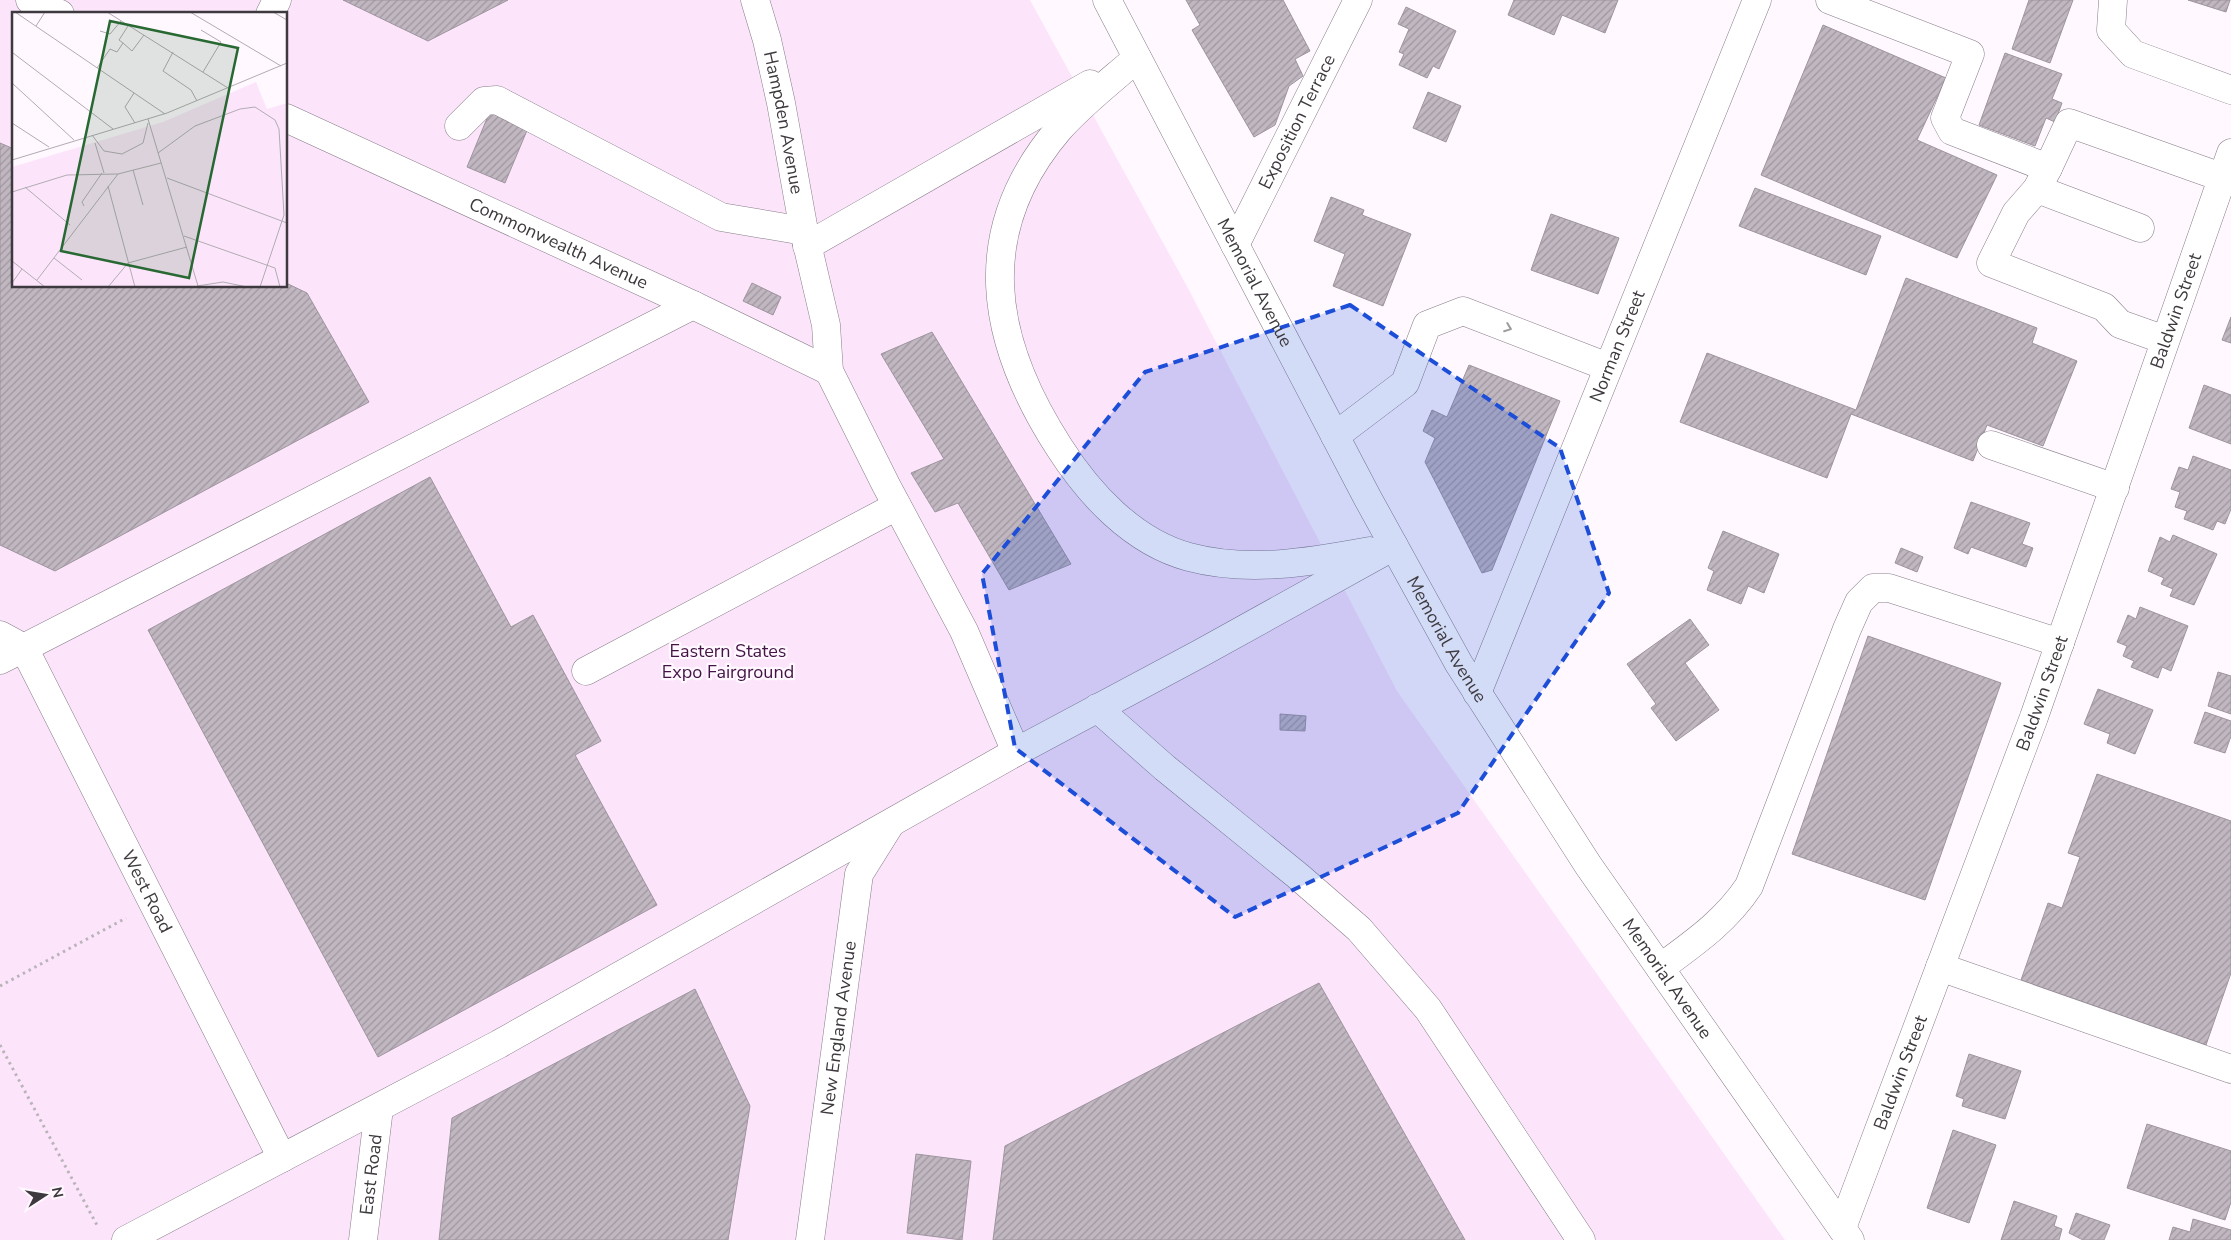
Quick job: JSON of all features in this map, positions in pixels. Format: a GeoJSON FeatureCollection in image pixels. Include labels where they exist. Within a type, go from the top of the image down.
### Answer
{"type":"FeatureCollection","features":[{"type":"Feature","properties":{"kind":"street"},"geometry":{"type":"LineString","coordinates":[[30,0],[56,12]]}},
{"type":"Feature","properties":{"kind":"street"},"geometry":{"type":"LineString","coordinates":[[271,12],[277,0]]}},
{"type":"Feature","properties":{"kind":"street","name":"Hampden Avenue"},"geometry":{"type":"LineString","coordinates":[[756,0],[781,103],[806,238],[826,325],[829,371]]}},
{"type":"Feature","properties":{"kind":"street","name":"Memorial Avenue"},"geometry":{"type":"LineString","coordinates":[[1107,0],[1394,546],[1476,693],[1548,805],[1846,1234]]}},
{"type":"Feature","properties":{"kind":"street","name":"Exposition Terrace"},"geometry":{"type":"LineString","coordinates":[[1235,245],[1358,0]]}},
{"type":"Feature","properties":{"kind":"street","name":"Norman Street"},"geometry":{"type":"LineString","coordinates":[[1476,693],[1757,0]]}},
{"type":"Feature","properties":{"kind":"street"},"geometry":{"type":"LineString","coordinates":[[1830,0],[1970,54],[1945,118],[1952,131],[2140,228]]}},
{"type":"Feature","properties":{"kind":"street"},"geometry":{"type":"LineString","coordinates":[[2113,0],[2111,30],[2133,54],[2231,90]]}},
{"type":"Feature","properties":{"kind":"street"},"geometry":{"type":"LineString","coordinates":[[459,126],[484,101],[498,100],[721,217],[806,238],[1138,58]]}},
{"type":"Feature","properties":{"kind":"street"},"geometry":{"type":"LineString","coordinates":[[1138,58],[1083,104],[1059,130],[1026,179],[1006,227],[998,271],[999,295],[1009,342],[1032,401],[1066,459],[1088,488],[1113,513],[1153,540],[1187,557],[1214,562],[1271,565],[1312,562],[1394,546]]}},
{"type":"Feature","properties":{"kind":"street","name":"Commonwealth Avenue"},"geometry":{"type":"LineString","coordinates":[[288,119],[693,305],[829,371]]}},
{"type":"Feature","properties":{"kind":"street"},"geometry":{"type":"LineString","coordinates":[[2165,340],[2120,324],[2104,307],[1991,263],[2016,213],[2042,179],[2069,123],[2226,165]]}},
{"type":"Feature","properties":{"kind":"street","name":"Baldwin Street"},"geometry":{"type":"LineString","coordinates":[[1846,1234],[1940,967],[2060,643],[2226,165]]}},
{"type":"Feature","properties":{"kind":"street"},"geometry":{"type":"LineString","coordinates":[[0,635],[12,654],[693,305]]}},
{"type":"Feature","properties":{"kind":"street"},"geometry":{"type":"LineString","coordinates":[[1336,436],[1405,382],[1427,325],[1463,311],[1608,367]]}},
{"type":"Feature","properties":{"kind":"street"},"geometry":{"type":"LineString","coordinates":[[829,371],[897,506],[964,630],[1016,752]]}},
{"type":"Feature","properties":{"kind":"street"},"geometry":{"type":"LineString","coordinates":[[1991,445],[2115,488]]}},
{"type":"Feature","properties":{"kind":"street"},"geometry":{"type":"LineString","coordinates":[[586,671],[897,506]]}},
{"type":"Feature","properties":{"kind":"street"},"geometry":{"type":"LineString","coordinates":[[126,1240],[500,1044],[1016,752],[1394,546]]}},
{"type":"Feature","properties":{"kind":"street"},"geometry":{"type":"LineString","coordinates":[[1660,968],[1718,925],[1737,905],[1749,886],[1847,629],[1859,602],[1873,588],[1889,588],[2060,643]]}},
{"type":"Feature","properties":{"kind":"street","name":"West Road"},"geometry":{"type":"LineString","coordinates":[[12,654],[153,904],[282,1158]]}},
{"type":"Feature","properties":{"kind":"street"},"geometry":{"type":"LineString","coordinates":[[1097,708],[1165,768],[1298,876],[1359,929],[1428,1009],[1581,1240]]}},
{"type":"Feature","properties":{"kind":"street","name":"New England Avenue"},"geometry":{"type":"LineString","coordinates":[[810,1240],[859,874],[889,825]]}},
{"type":"Feature","properties":{"kind":"street"},"geometry":{"type":"LineString","coordinates":[[1940,967],[2231,1069]]}},
{"type":"Feature","properties":{"kind":"street","name":"East Road"},"geometry":{"type":"LineString","coordinates":[[363,1240],[379,1108]]}},
{"type":"Feature","properties":{"kind":"path"},"geometry":{"type":"LineString","coordinates":[[0,986],[153,904]]}},
{"type":"Feature","properties":{"kind":"path"},"geometry":{"type":"LineString","coordinates":[[0,1045],[101,1232]]}},
{"type":"Feature","properties":{"kind":"highlighted area"},"geometry":{"type":"Polygon","coordinates":[[[1350,305],[1560,448],[1609,593],[1458,813],[1235,917],[1015,748],[982,574],[1145,372],[1350,305]]]}},
{"type":"Feature","properties":{"kind":"green space","name":"Eastern States Expo Fairground"},"geometry":{"type":"Polygon","coordinates":[[[0,0],[1030,0],[1189,290],[1397,691],[1785,1240],[0,1240],[0,0]]]}},
{"type":"Feature","properties":{"kind":"building"},"geometry":{"type":"Polygon","coordinates":[[[343,0],[508,0],[428,41],[343,0]]]}},
{"type":"Feature","properties":{"kind":"building"},"geometry":{"type":"Polygon","coordinates":[[[1186,0],[1283,0],[1310,51],[1295,59],[1303,76],[1289,86],[1275,125],[1254,137],[1192,30],[1200,25],[1186,0]]]}},
{"type":"Feature","properties":{"kind":"building"},"geometry":{"type":"Polygon","coordinates":[[[1514,0],[1618,0],[1605,33],[1562,15],[1554,35],[1508,15],[1514,0]]]}},
{"type":"Feature","properties":{"kind":"building"},"geometry":{"type":"Polygon","coordinates":[[[2029,0],[2073,0],[2050,63],[2012,49],[2029,0]]]}},
{"type":"Feature","properties":{"kind":"building"},"geometry":{"type":"Polygon","coordinates":[[[2188,0],[2230,0],[2226,12],[2188,0]]]}},
{"type":"Feature","properties":{"kind":"building"},"geometry":{"type":"Polygon","coordinates":[[[1406,7],[1456,31],[1439,69],[1433,66],[1427,78],[1399,65],[1404,54],[1399,52],[1409,29],[1398,24],[1406,7]]]}},
{"type":"Feature","properties":{"kind":"building"},"geometry":{"type":"Polygon","coordinates":[[[1823,25],[1946,78],[1917,140],[1997,175],[1957,258],[1761,175],[1823,25]]]}},
{"type":"Feature","properties":{"kind":"building"},"geometry":{"type":"Polygon","coordinates":[[[2005,53],[2062,74],[2052,99],[2062,103],[2055,122],[2046,118],[2035,146],[1979,125],[2005,53]]]}},
{"type":"Feature","properties":{"kind":"building"},"geometry":{"type":"Polygon","coordinates":[[[1428,92],[1461,106],[1446,142],[1413,128],[1428,92]]]}},
{"type":"Feature","properties":{"kind":"building"},"geometry":{"type":"Polygon","coordinates":[[[490,111],[528,128],[505,183],[467,167],[490,111]]]}},
{"type":"Feature","properties":{"kind":"building"},"geometry":{"type":"Polygon","coordinates":[[[0,143],[12,148],[12,288],[288,288],[288,284],[307,293],[369,402],[55,571],[0,545],[0,143]]]}},
{"type":"Feature","properties":{"kind":"building"},"geometry":{"type":"Polygon","coordinates":[[[1755,188],[1881,236],[1866,275],[1739,226],[1755,188]]]}},
{"type":"Feature","properties":{"kind":"building"},"geometry":{"type":"Polygon","coordinates":[[[1331,197],[1364,210],[1362,215],[1411,234],[1383,306],[1333,286],[1345,254],[1314,241],[1331,197]]]}},
{"type":"Feature","properties":{"kind":"building"},"geometry":{"type":"Polygon","coordinates":[[[1551,214],[1619,238],[1598,294],[1531,270],[1551,214]]]}},
{"type":"Feature","properties":{"kind":"building"},"geometry":{"type":"Polygon","coordinates":[[[1906,278],[2037,328],[2032,343],[2077,361],[2043,446],[1987,425],[1973,461],[1851,414],[1827,478],[1680,422],[1707,353],[1856,410],[1906,278]]]}},
{"type":"Feature","properties":{"kind":"building"},"geometry":{"type":"Polygon","coordinates":[[[752,283],[781,297],[773,315],[743,301],[752,283]]]}},
{"type":"Feature","properties":{"kind":"building"},"geometry":{"type":"Polygon","coordinates":[[[2231,317],[2231,343],[2222,340],[2231,317]]]}},
{"type":"Feature","properties":{"kind":"building"},"geometry":{"type":"Polygon","coordinates":[[[932,332],[1071,564],[1009,590],[958,503],[935,512],[911,473],[944,459],[881,354],[932,332]]]}},
{"type":"Feature","properties":{"kind":"building"},"geometry":{"type":"Polygon","coordinates":[[[1469,365],[1560,401],[1492,570],[1482,573],[1425,462],[1435,438],[1423,431],[1432,410],[1447,417],[1469,365]]]}},
{"type":"Feature","properties":{"kind":"building"},"geometry":{"type":"Polygon","coordinates":[[[2204,385],[2231,395],[2231,444],[2189,428],[2204,385]]]}},
{"type":"Feature","properties":{"kind":"building"},"geometry":{"type":"Polygon","coordinates":[[[2193,456],[2231,470],[2231,509],[2225,524],[2217,521],[2213,530],[2184,519],[2187,511],[2175,507],[2180,492],[2171,489],[2179,467],[2188,470],[2193,456]]]}},
{"type":"Feature","properties":{"kind":"building"},"geometry":{"type":"Polygon","coordinates":[[[430,477],[511,627],[533,615],[601,741],[575,755],[657,905],[378,1057],[148,630],[430,477]]]}},
{"type":"Feature","properties":{"kind":"building"},"geometry":{"type":"Polygon","coordinates":[[[1971,502],[2030,523],[2022,544],[2033,548],[2026,567],[1971,547],[1968,554],[1954,548],[1971,502]]]}},
{"type":"Feature","properties":{"kind":"building"},"geometry":{"type":"Polygon","coordinates":[[[1723,531],[1779,554],[1764,593],[1748,586],[1741,604],[1707,590],[1714,571],[1708,568],[1723,531]]]}},
{"type":"Feature","properties":{"kind":"building"},"geometry":{"type":"Polygon","coordinates":[[[2173,535],[2217,554],[2194,605],[2170,596],[2173,589],[2161,584],[2164,578],[2148,571],[2160,537],[2170,542],[2173,535]]]}},
{"type":"Feature","properties":{"kind":"building"},"geometry":{"type":"Polygon","coordinates":[[[1901,548],[1923,557],[1917,572],[1895,563],[1901,548]]]}},
{"type":"Feature","properties":{"kind":"building"},"geometry":{"type":"Polygon","coordinates":[[[2140,607],[2188,626],[2171,671],[2162,667],[2158,678],[2131,667],[2134,661],[2123,656],[2127,646],[2117,642],[2128,615],[2136,619],[2140,607]]]}},
{"type":"Feature","properties":{"kind":"building"},"geometry":{"type":"Polygon","coordinates":[[[1690,619],[1709,645],[1685,663],[1719,710],[1676,741],[1651,708],[1656,704],[1627,664],[1690,619]]]}},
{"type":"Feature","properties":{"kind":"building"},"geometry":{"type":"Polygon","coordinates":[[[1868,636],[2001,683],[1925,900],[1792,854],[1868,636]]]}},
{"type":"Feature","properties":{"kind":"building"},"geometry":{"type":"Polygon","coordinates":[[[2218,672],[2231,676],[2231,714],[2208,706],[2218,672]]]}},
{"type":"Feature","properties":{"kind":"building"},"geometry":{"type":"Polygon","coordinates":[[[2098,689],[2153,710],[2135,754],[2107,743],[2110,734],[2084,724],[2098,689]]]}},
{"type":"Feature","properties":{"kind":"building"},"geometry":{"type":"Polygon","coordinates":[[[2205,712],[2231,721],[2231,736],[2225,753],[2194,743],[2205,712]]]}},
{"type":"Feature","properties":{"kind":"building"},"geometry":{"type":"Polygon","coordinates":[[[1280,714],[1306,716],[1305,731],[1280,730],[1280,714]]]}},
{"type":"Feature","properties":{"kind":"building"},"geometry":{"type":"Polygon","coordinates":[[[2097,774],[2231,821],[2231,973],[2206,1045],[2021,980],[2048,903],[2062,908],[2080,857],[2068,853],[2097,774]]]}},
{"type":"Feature","properties":{"kind":"building"},"geometry":{"type":"Polygon","coordinates":[[[1319,983],[1465,1240],[993,1240],[1005,1146],[1319,983]]]}},
{"type":"Feature","properties":{"kind":"building"},"geometry":{"type":"Polygon","coordinates":[[[695,989],[750,1106],[728,1240],[439,1240],[452,1118],[695,989]]]}},
{"type":"Feature","properties":{"kind":"building"},"geometry":{"type":"Polygon","coordinates":[[[1969,1054],[2021,1071],[2005,1119],[1962,1106],[1964,1099],[1956,1096],[1969,1054]]]}},
{"type":"Feature","properties":{"kind":"building"},"geometry":{"type":"Polygon","coordinates":[[[2147,1124],[2231,1151],[2231,1202],[2225,1220],[2127,1188],[2147,1124]]]}},
{"type":"Feature","properties":{"kind":"building"},"geometry":{"type":"Polygon","coordinates":[[[1953,1130],[1996,1145],[1969,1223],[1927,1208],[1953,1130]]]}},
{"type":"Feature","properties":{"kind":"building"},"geometry":{"type":"Polygon","coordinates":[[[916,1154],[971,1161],[962,1240],[907,1233],[916,1154]]]}},
{"type":"Feature","properties":{"kind":"building"},"geometry":{"type":"Polygon","coordinates":[[[2014,1201],[2057,1216],[2054,1226],[2062,1229],[2059,1240],[2001,1240],[2014,1201]]]}},
{"type":"Feature","properties":{"kind":"building"},"geometry":{"type":"Polygon","coordinates":[[[2076,1213],[2110,1225],[2104,1240],[2083,1240],[2069,1233],[2076,1213]]]}},
{"type":"Feature","properties":{"kind":"building"},"geometry":{"type":"Polygon","coordinates":[[[2193,1219],[2231,1230],[2231,1240],[2169,1240],[2173,1227],[2190,1232],[2193,1219]]]}}]}
